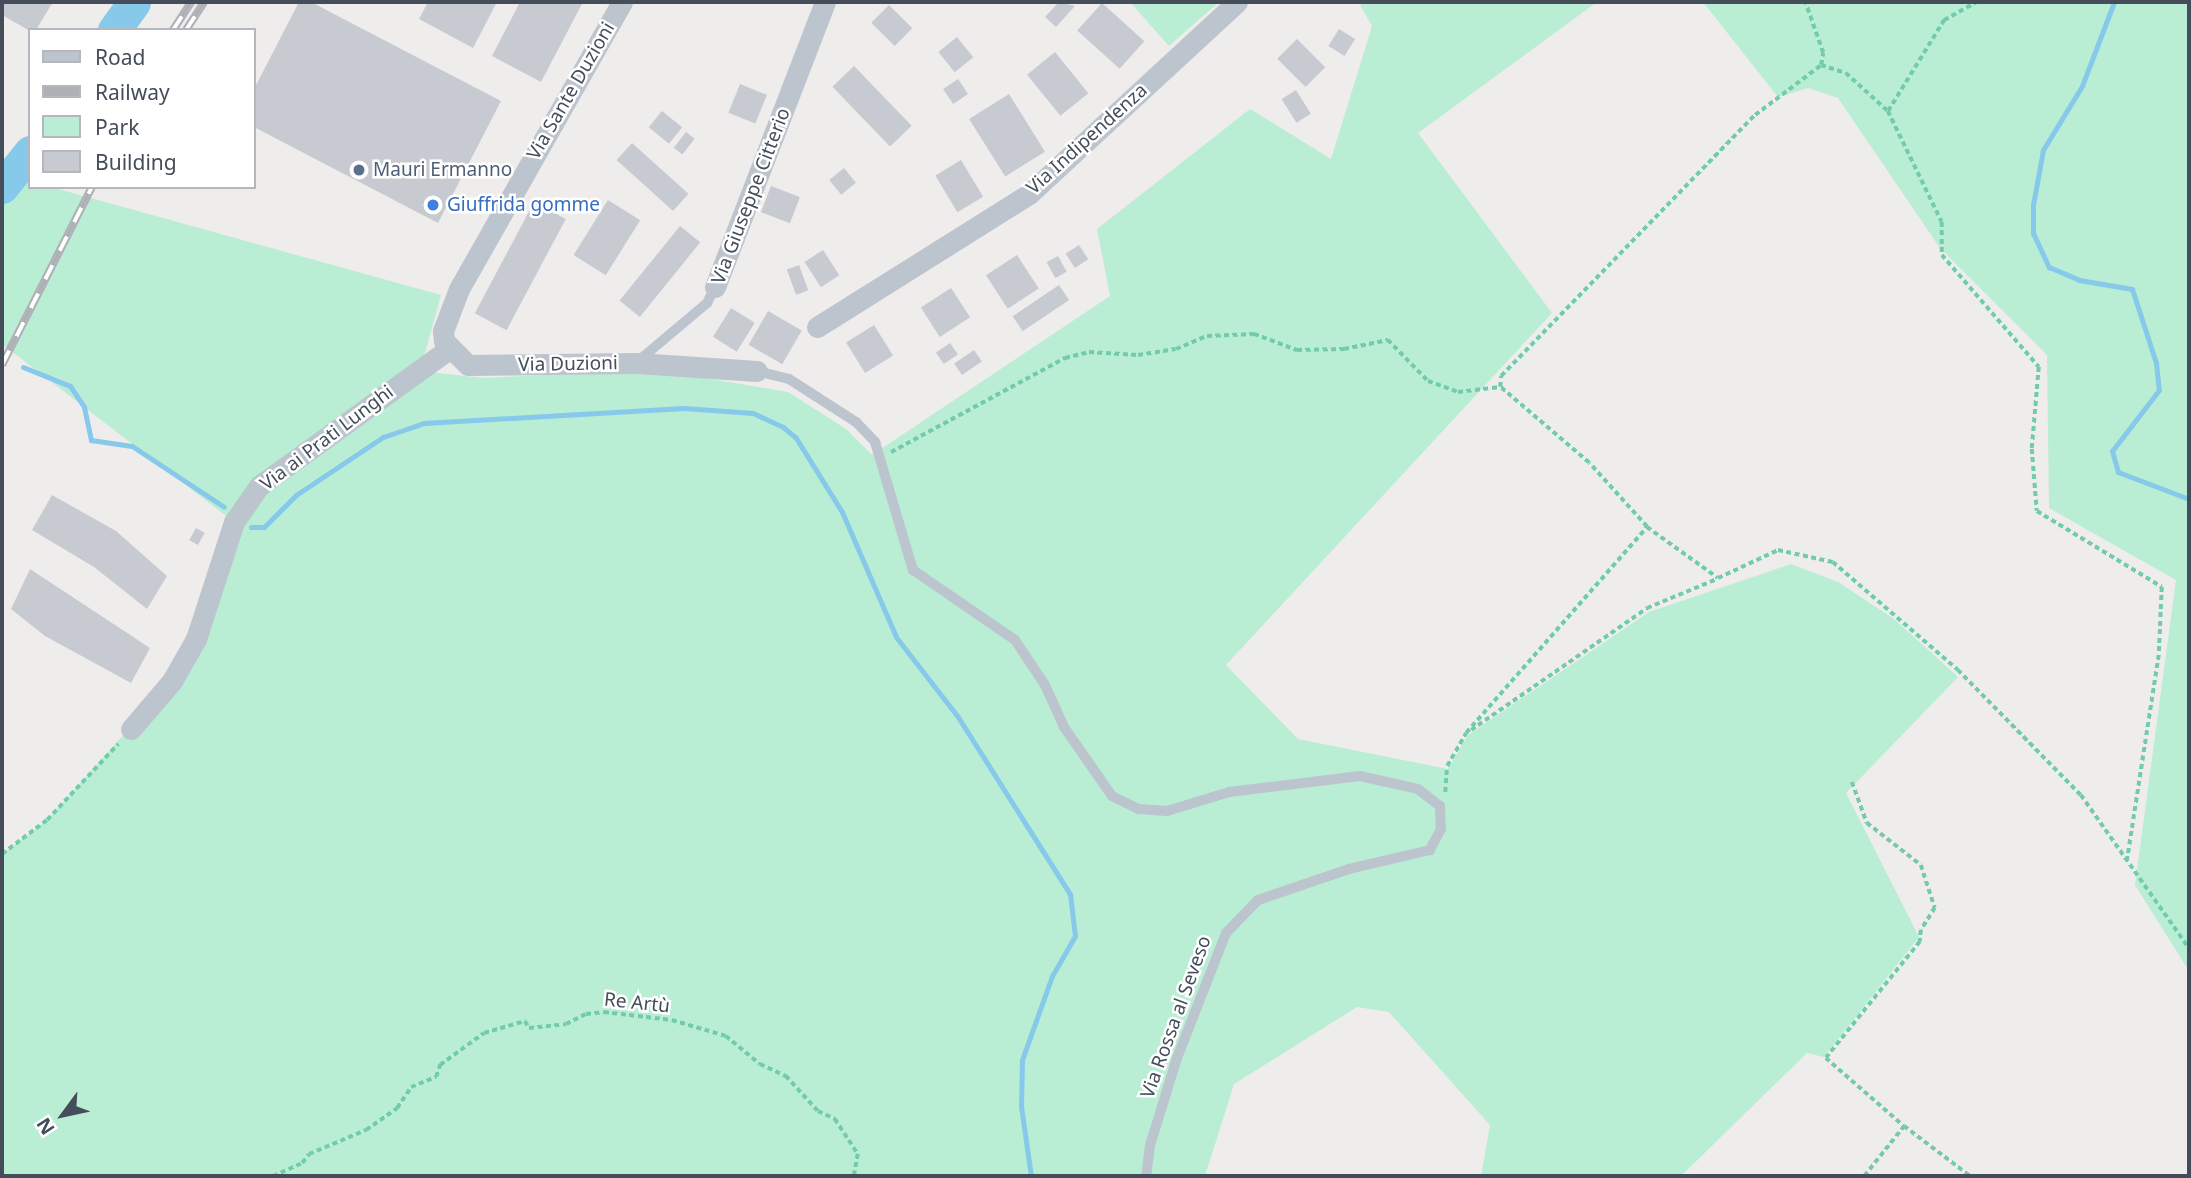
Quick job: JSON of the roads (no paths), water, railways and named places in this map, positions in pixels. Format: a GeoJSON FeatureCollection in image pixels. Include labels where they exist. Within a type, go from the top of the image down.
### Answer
{"type":"FeatureCollection","features":[{"type":"Feature","properties":{"kind":"street","name":"Via Sante Duzioni"},"geometry":{"type":"LineString","coordinates":[[449,349],[443,331],[459,289],[622,2]]}},
{"type":"Feature","properties":{"kind":"street","name":"Via Giuseppe Citterio"},"geometry":{"type":"LineString","coordinates":[[715,287],[825,2]]}},
{"type":"Feature","properties":{"kind":"street","name":"Via Indipendenza"},"geometry":{"type":"LineString","coordinates":[[817,327],[1029,194],[1237,2]]}},
{"type":"Feature","properties":{"kind":"street","name":"Via Duzioni"},"geometry":{"type":"LineString","coordinates":[[449,349],[468,365],[637,363],[757,371]]}},
{"type":"Feature","properties":{"kind":"street","name":"Via ai Prati Lunghi"},"geometry":{"type":"LineString","coordinates":[[131,729],[172,681],[195,639],[234,522],[259,486],[449,349]]}},
{"type":"Feature","properties":{"kind":"lane","name":"Via Giuseppe Citterio"},"geometry":{"type":"LineString","coordinates":[[637,363],[707,303],[715,287]]}},
{"type":"Feature","properties":{"kind":"lane","name":"Via Rossa al Seveso"},"geometry":{"type":"LineString","coordinates":[[757,371],[789,379],[856,422],[883,457],[913,570],[1015,640],[1045,685],[1064,727],[1112,796],[1139,809],[1167,811],[1229,792],[1360,776],[1418,789],[1440,806],[1441,829],[1430,850],[1349,869],[1258,900],[1226,933],[1177,1058],[1150,1145],[1146,1176]]}},
{"type":"Feature","properties":{"kind":"waterway"},"geometry":{"type":"LineString","coordinates":[[115,28],[134,2]]}},
{"type":"Feature","properties":{"kind":"waterway"},"geometry":{"type":"LineString","coordinates":[[2114,2],[2082,86],[2043,150],[2033,205],[2033,233],[2049,267],[2079,280],[2132,289],[2156,363],[2159,390],[2112,451],[2118,472],[2189,499]]}},
{"type":"Feature","properties":{"kind":"waterway"},"geometry":{"type":"LineString","coordinates":[[2,187],[28,154]]}},
{"type":"Feature","properties":{"kind":"waterway"},"geometry":{"type":"LineString","coordinates":[[23,367],[70,386],[84,407],[91,440],[132,446],[224,507]]}},
{"type":"Feature","properties":{"kind":"waterway"},"geometry":{"type":"LineString","coordinates":[[251,527],[264,527],[296,495],[383,437],[424,423],[684,408],[753,413],[783,427],[796,438],[842,512],[896,637],[958,717],[1070,894],[1075,936],[1052,976],[1022,1060],[1021,1106],[1031,1176]]}},
{"type":"Feature","properties":{"kind":"railway"},"geometry":{"type":"LineString","coordinates":[[174,28],[191,2]]}},
{"type":"Feature","properties":{"kind":"railway"},"geometry":{"type":"LineString","coordinates":[[187,28],[204,2]]}},
{"type":"Feature","properties":{"kind":"railway"},"geometry":{"type":"LineString","coordinates":[[2,365],[91,189]]}},
{"type":"Feature","properties":{"kind":"place","name":"Mauri Ermanno"},"geometry":{"type":"Point","coordinates":[359,170]}},
{"type":"Feature","properties":{"kind":"place","name":"Giuffrida gomme"},"geometry":{"type":"Point","coordinates":[433,205]}}]}
